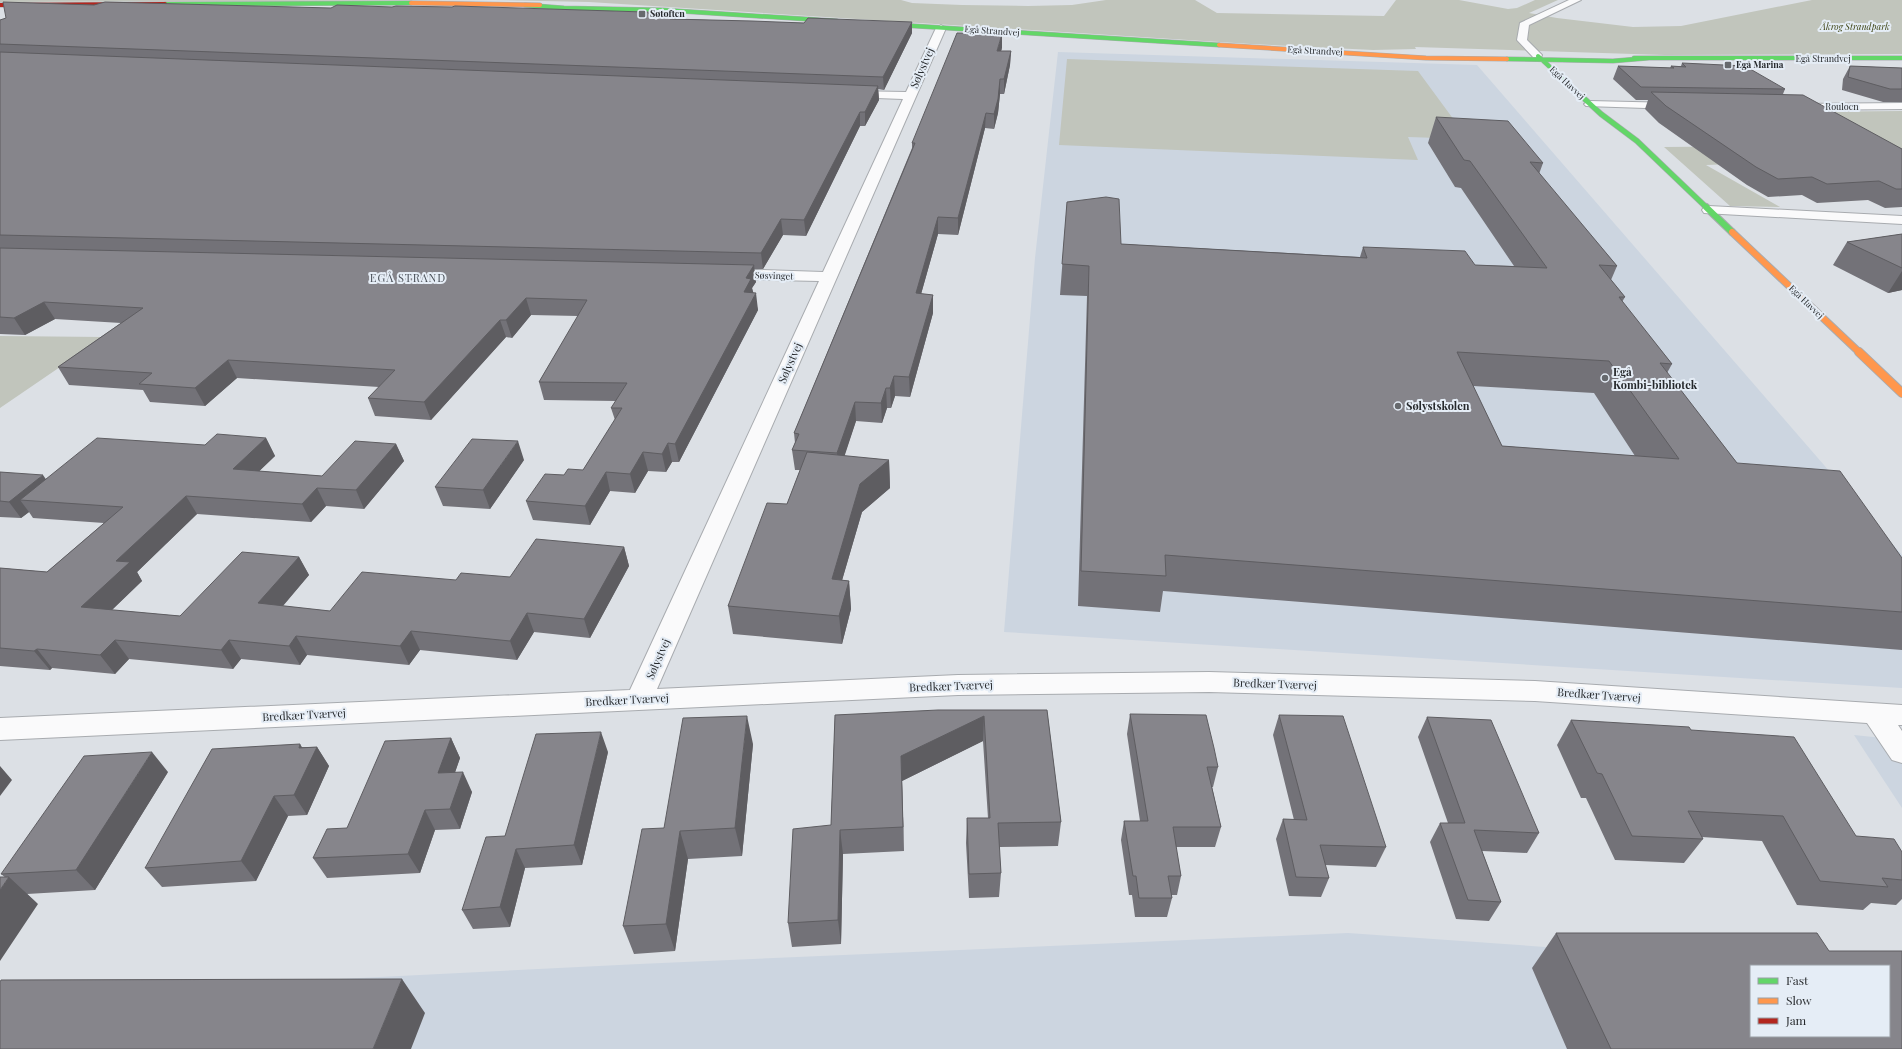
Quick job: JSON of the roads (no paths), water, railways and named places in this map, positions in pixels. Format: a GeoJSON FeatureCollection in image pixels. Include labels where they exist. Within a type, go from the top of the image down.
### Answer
{"type":"FeatureCollection","features":[{"type":"Feature","properties":{"kind":"street"},"geometry":{"type":"LineString","coordinates":[[1524,35],[1522,31],[1525,23],[1577,0]]}},
{"type":"Feature","properties":{"kind":"street"},"geometry":{"type":"LineString","coordinates":[[0,5],[392,3],[582,5],[848,22]]}},
{"type":"Feature","properties":{"kind":"street","name":"Egå Strandvej"},"geometry":{"type":"LineString","coordinates":[[871,23],[1196,44],[1457,58],[1547,58]]}},
{"type":"Feature","properties":{"kind":"street","name":"Sølystvej"},"geometry":{"type":"LineString","coordinates":[[639,699],[941,28]]}},
{"type":"Feature","properties":{"kind":"street","name":"Egå Havvej"},"geometry":{"type":"LineString","coordinates":[[1563,72],[1547,58],[1541,46],[1524,35],[1522,40],[1563,72],[1902,393]]}},
{"type":"Feature","properties":{"kind":"street","name":"Egå Strandvej"},"geometry":{"type":"LineString","coordinates":[[1354,52],[1613,61],[1649,58],[1902,58]]}},
{"type":"Feature","properties":{"kind":"street"},"geometry":{"type":"LineString","coordinates":[[1457,58],[1522,64],[1563,72]]}},
{"type":"Feature","properties":{"kind":"street"},"geometry":{"type":"LineString","coordinates":[[840,93],[910,96]]}},
{"type":"Feature","properties":{"kind":"street"},"geometry":{"type":"LineString","coordinates":[[1592,99],[1605,105],[1690,106]]}},
{"type":"Feature","properties":{"kind":"street","name":"Egå Havvej"},"geometry":{"type":"LineString","coordinates":[[1605,105],[1637,141]]}},
{"type":"Feature","properties":{"kind":"street","name":"Rouloen"},"geometry":{"type":"LineString","coordinates":[[1782,107],[1902,106]]}},
{"type":"Feature","properties":{"kind":"street"},"geometry":{"type":"LineString","coordinates":[[1710,210],[1902,220]]}},
{"type":"Feature","properties":{"kind":"street","name":"Søsvinget"},"geometry":{"type":"LineString","coordinates":[[711,274],[828,277]]}},
{"type":"Feature","properties":{"kind":"street","name":"Bredkær Tværvej"},"geometry":{"type":"LineString","coordinates":[[0,729],[958,685],[1209,682],[1535,691],[1902,715]]}},
{"type":"Feature","properties":{"kind":"street"},"geometry":{"type":"LineString","coordinates":[[1874,712],[1902,752]]}},
{"type":"Feature","properties":{"kind":"place","name":"Søtoften"},"geometry":{"type":"Point","coordinates":[642,14]}},
{"type":"Feature","properties":{"kind":"place","name":"Egå Marina"},"geometry":{"type":"Point","coordinates":[1728,65]}},
{"type":"Feature","properties":{"kind":"place","name":"Egå Kombi-bibliotek"},"geometry":{"type":"Point","coordinates":[1605,378]}},
{"type":"Feature","properties":{"kind":"place","name":"Sølystskolen"},"geometry":{"type":"Point","coordinates":[1398,406]}},
{"type":"Feature","properties":{"kind":"district","name":"EGÅ STRAND"},"geometry":{"type":"Point","coordinates":[408,278]}},
{"type":"Feature","properties":{"kind":"park label","name":"Åkrog Strandpark"},"geometry":{"type":"Point","coordinates":[1855,27]}}]}
